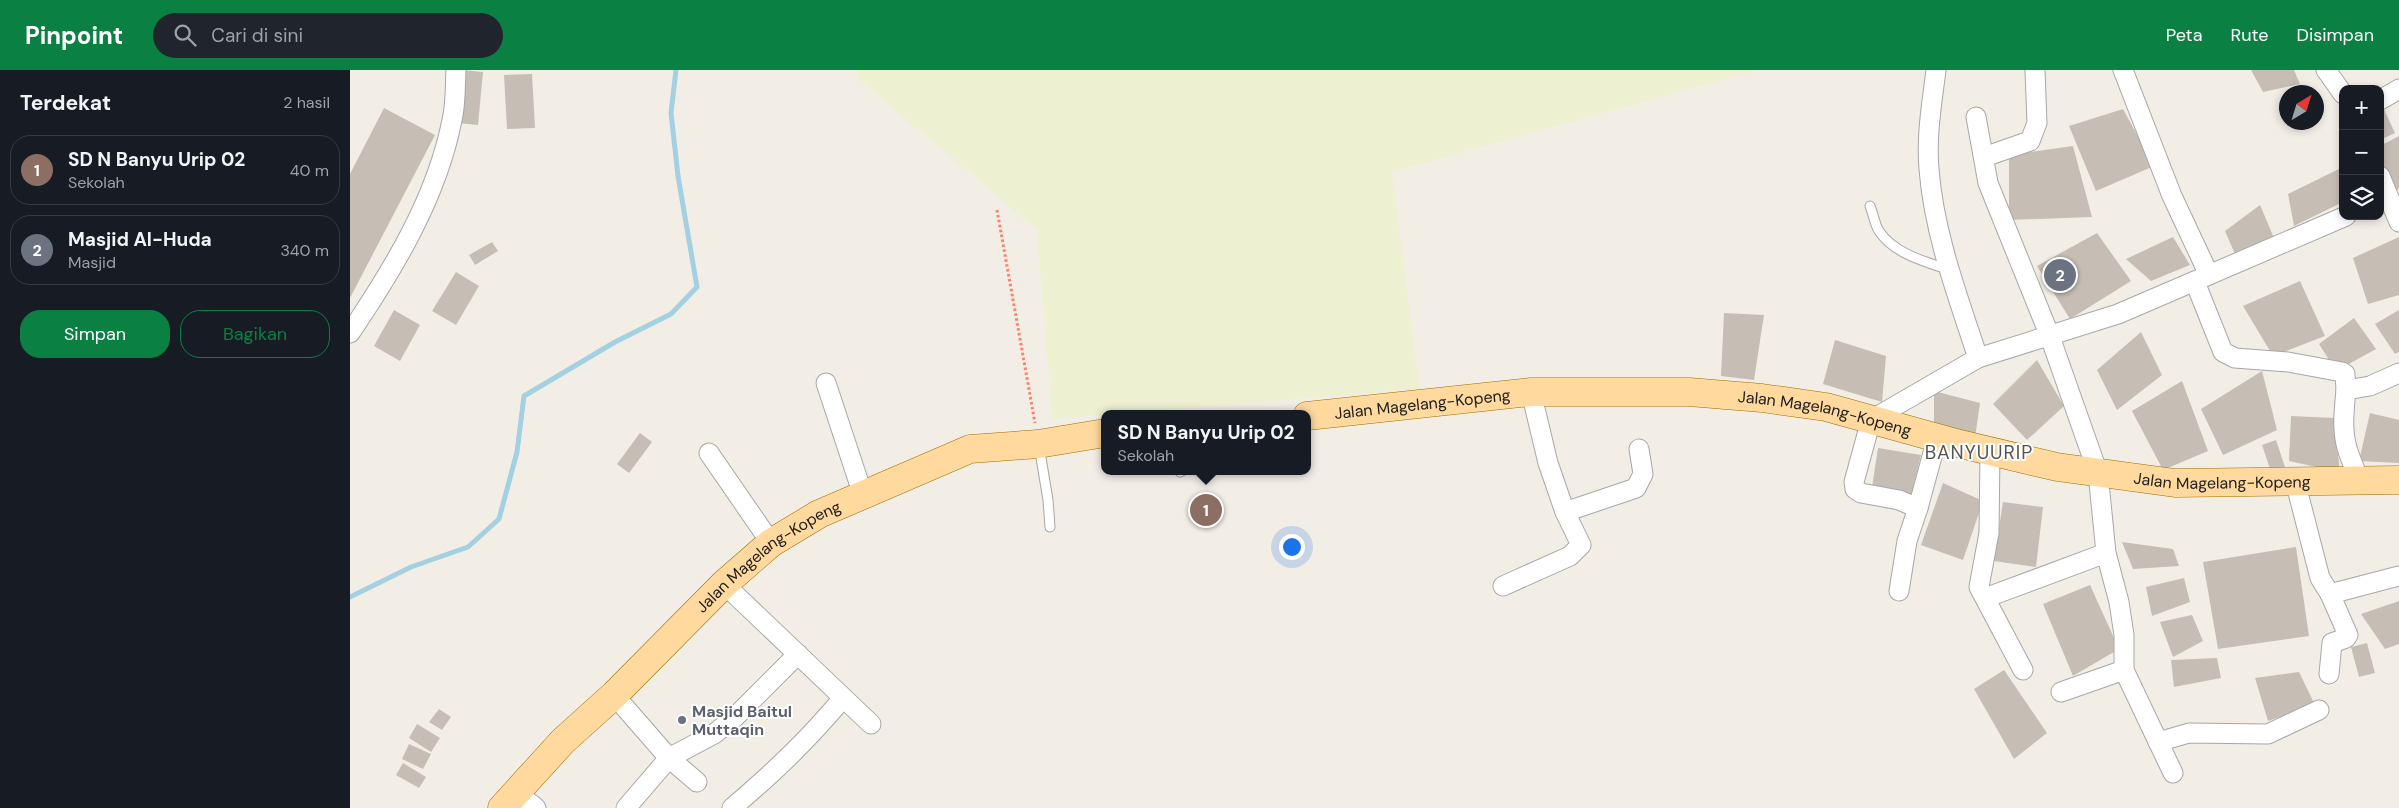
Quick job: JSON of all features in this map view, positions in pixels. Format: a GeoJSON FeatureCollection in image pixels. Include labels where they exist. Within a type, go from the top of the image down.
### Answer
{"type":"FeatureCollection","features":[{"type":"Feature","properties":{"kind":"main road","name":"Jalan Magelang-Kopeng"},"geometry":{"type":"LineString","coordinates":[[1311,416],[1531,392],[1689,392],[1762,398],[1826,407],[1937,438],[2057,467],[2175,483],[2399,480]]}},
{"type":"Feature","properties":{"kind":"main road","name":"Jalan Magelang-Kopeng"},"geometry":{"type":"LineString","coordinates":[[518,803],[563,741],[614,695],[724,584],[771,543],[818,514],[970,449],[1038,444],[1101,434]]}},
{"type":"Feature","properties":{"kind":"street"},"geometry":{"type":"LineString","coordinates":[[350,333],[370,303],[417,220],[441,167],[453,118],[456,70]]}},
{"type":"Feature","properties":{"kind":"street"},"geometry":{"type":"LineString","coordinates":[[1936,70],[1928,132],[1928,168],[1933,206],[1950,270],[1978,358]]}},
{"type":"Feature","properties":{"kind":"street"},"geometry":{"type":"LineString","coordinates":[[1984,157],[2030,141],[2037,123],[2035,70]]}},
{"type":"Feature","properties":{"kind":"street"},"geometry":{"type":"LineString","coordinates":[[2123,70],[2202,278],[2223,352],[2235,358],[2288,362],[2345,374],[2346,390],[2343,424],[2348,453],[2354,464],[2358,480]]}},
{"type":"Feature","properties":{"kind":"street"},"geometry":{"type":"LineString","coordinates":[[2326,70],[2339,88]]}},
{"type":"Feature","properties":{"kind":"street"},"geometry":{"type":"LineString","coordinates":[[2384,98],[2399,89]]}},
{"type":"Feature","properties":{"kind":"street"},"geometry":{"type":"LineString","coordinates":[[1976,117],[1988,182],[2049,334],[2098,472],[2106,553],[2119,602],[2123,627],[2124,670],[2173,773]]}},
{"type":"Feature","properties":{"kind":"street"},"geometry":{"type":"LineString","coordinates":[[2384,186],[2399,222]]}},
{"type":"Feature","properties":{"kind":"street"},"geometry":{"type":"LineString","coordinates":[[1918,508],[1899,500],[1861,493],[1855,490],[1854,482],[1871,420],[1978,358],[2049,334],[2118,314],[2339,219]]}},
{"type":"Feature","properties":{"kind":"street"},"geometry":{"type":"LineString","coordinates":[[2346,390],[2370,386],[2399,374]]}},
{"type":"Feature","properties":{"kind":"street"},"geometry":{"type":"LineString","coordinates":[[826,383],[863,495]]}},
{"type":"Feature","properties":{"kind":"street"},"geometry":{"type":"LineString","coordinates":[[1503,586],[1570,556],[1579,549],[1580,540],[1566,512],[1548,462],[1531,392]]}},
{"type":"Feature","properties":{"kind":"street"},"geometry":{"type":"LineString","coordinates":[[1899,591],[1907,541],[1937,438]]}},
{"type":"Feature","properties":{"kind":"street"},"geometry":{"type":"LineString","coordinates":[[1566,512],[1636,488],[1643,474],[1639,449]]}},
{"type":"Feature","properties":{"kind":"street"},"geometry":{"type":"LineString","coordinates":[[1990,451],[1989,533],[1979,578],[1979,587],[2023,670]]}},
{"type":"Feature","properties":{"kind":"street"},"geometry":{"type":"LineString","coordinates":[[709,453],[771,543]]}},
{"type":"Feature","properties":{"kind":"street"},"geometry":{"type":"LineString","coordinates":[[2294,481],[2320,578],[2330,594],[2348,635],[2346,638],[2332,643],[2329,674]]}},
{"type":"Feature","properties":{"kind":"street"},"geometry":{"type":"LineString","coordinates":[[1985,598],[2106,553]]}},
{"type":"Feature","properties":{"kind":"street"},"geometry":{"type":"LineString","coordinates":[[2330,594],[2399,576]]}},
{"type":"Feature","properties":{"kind":"street"},"geometry":{"type":"LineString","coordinates":[[724,584],[871,724]]}},
{"type":"Feature","properties":{"kind":"street"},"geometry":{"type":"LineString","coordinates":[[626,808],[669,758],[714,734],[735,717],[798,654]]}},
{"type":"Feature","properties":{"kind":"street"},"geometry":{"type":"LineString","coordinates":[[2060,692],[2124,670]]}},
{"type":"Feature","properties":{"kind":"street"},"geometry":{"type":"LineString","coordinates":[[614,695],[669,758],[697,782]]}},
{"type":"Feature","properties":{"kind":"street"},"geometry":{"type":"LineString","coordinates":[[732,808],[779,768],[810,738],[843,698]]}},
{"type":"Feature","properties":{"kind":"street"},"geometry":{"type":"LineString","coordinates":[[2158,742],[2189,734],[2268,734],[2318,710]]}},
{"type":"Feature","properties":{"kind":"lane"},"geometry":{"type":"LineString","coordinates":[[1870,206],[1879,231],[1894,246],[1919,260],[1950,270]]}},
{"type":"Feature","properties":{"kind":"lane"},"geometry":{"type":"LineString","coordinates":[[1038,444],[1048,500],[1050,527]]}},
{"type":"Feature","properties":{"kind":"path"},"geometry":{"type":"LineString","coordinates":[[997,210],[1038,444]]}},
{"type":"Feature","properties":{"kind":"green space"},"geometry":{"type":"Polygon","coordinates":[[[858,70],[1758,70],[1392,172],[1420,389],[1162,410],[1101,410],[1101,415],[1052,419],[1037,230],[857,78],[858,70]]]}},
{"type":"Feature","properties":{"kind":"building"},"geometry":{"type":"Polygon","coordinates":[[[462,70],[483,72],[478,125],[457,123],[462,70]]]}},
{"type":"Feature","properties":{"kind":"building"},"geometry":{"type":"Polygon","coordinates":[[[2251,70],[2294,70],[2300,84],[2279,85],[2279,89],[2263,92],[2251,70]]]}},
{"type":"Feature","properties":{"kind":"building"},"geometry":{"type":"Polygon","coordinates":[[[532,74],[535,128],[507,129],[504,75],[532,74]]]}},
{"type":"Feature","properties":{"kind":"building"},"geometry":{"type":"Polygon","coordinates":[[[384,108],[435,135],[350,298],[350,174],[384,108]]]}},
{"type":"Feature","properties":{"kind":"building"},"geometry":{"type":"Polygon","coordinates":[[[2123,109],[2154,166],[2096,191],[2069,126],[2123,109]]]}},
{"type":"Feature","properties":{"kind":"building"},"geometry":{"type":"Polygon","coordinates":[[[2384,109],[2395,133],[2384,138],[2384,109]]]}},
{"type":"Feature","properties":{"kind":"building"},"geometry":{"type":"Polygon","coordinates":[[[2399,136],[2399,188],[2397,190],[2384,169],[2384,144],[2399,136]]]}},
{"type":"Feature","properties":{"kind":"building"},"geometry":{"type":"Polygon","coordinates":[[[2073,146],[2092,217],[2009,220],[2009,155],[2073,146]]]}},
{"type":"Feature","properties":{"kind":"building"},"geometry":{"type":"Polygon","coordinates":[[[2339,169],[2339,204],[2294,226],[2288,194],[2339,169]]]}},
{"type":"Feature","properties":{"kind":"building"},"geometry":{"type":"Polygon","coordinates":[[[2260,205],[2274,238],[2238,261],[2225,231],[2260,205]]]}},
{"type":"Feature","properties":{"kind":"building"},"geometry":{"type":"Polygon","coordinates":[[[2097,233],[2131,281],[2070,319],[2037,266],[2097,233]]]}},
{"type":"Feature","properties":{"kind":"building"},"geometry":{"type":"Polygon","coordinates":[[[2173,237],[2190,265],[2151,281],[2126,259],[2173,237]]]}},
{"type":"Feature","properties":{"kind":"building"},"geometry":{"type":"Polygon","coordinates":[[[2399,237],[2399,295],[2368,304],[2353,258],[2399,237]]]}},
{"type":"Feature","properties":{"kind":"building"},"geometry":{"type":"Polygon","coordinates":[[[492,242],[498,251],[475,265],[469,255],[492,242]]]}},
{"type":"Feature","properties":{"kind":"building"},"geometry":{"type":"Polygon","coordinates":[[[456,272],[479,286],[456,325],[432,311],[456,272]]]}},
{"type":"Feature","properties":{"kind":"building"},"geometry":{"type":"Polygon","coordinates":[[[2300,281],[2325,336],[2273,356],[2243,306],[2300,281]]]}},
{"type":"Feature","properties":{"kind":"building"},"geometry":{"type":"Polygon","coordinates":[[[394,310],[420,325],[400,361],[374,346],[394,310]]]}},
{"type":"Feature","properties":{"kind":"building"},"geometry":{"type":"Polygon","coordinates":[[[2399,310],[2399,352],[2395,354],[2375,324],[2399,310]]]}},
{"type":"Feature","properties":{"kind":"building"},"geometry":{"type":"Polygon","coordinates":[[[1724,313],[1764,315],[1754,380],[1721,376],[1724,313]]]}},
{"type":"Feature","properties":{"kind":"building"},"geometry":{"type":"Polygon","coordinates":[[[2354,318],[2376,349],[2336,371],[2319,344],[2354,318]]]}},
{"type":"Feature","properties":{"kind":"building"},"geometry":{"type":"Polygon","coordinates":[[[2141,332],[2162,375],[2117,410],[2097,370],[2141,332]]]}},
{"type":"Feature","properties":{"kind":"building"},"geometry":{"type":"Polygon","coordinates":[[[1835,340],[1886,356],[1882,402],[1823,384],[1835,340]]]}},
{"type":"Feature","properties":{"kind":"building"},"geometry":{"type":"Polygon","coordinates":[[[2037,360],[2064,406],[2027,440],[1993,404],[2037,360]]]}},
{"type":"Feature","properties":{"kind":"building"},"geometry":{"type":"Polygon","coordinates":[[[2262,371],[2277,430],[2223,455],[2201,409],[2262,371]]]}},
{"type":"Feature","properties":{"kind":"building"},"geometry":{"type":"Polygon","coordinates":[[[2182,381],[2208,451],[2163,470],[2132,411],[2182,381]]]}},
{"type":"Feature","properties":{"kind":"building"},"geometry":{"type":"Polygon","coordinates":[[[1934,391],[1980,403],[1975,438],[1934,430],[1934,391]]]}},
{"type":"Feature","properties":{"kind":"building"},"geometry":{"type":"Polygon","coordinates":[[[2370,413],[2399,420],[2399,463],[2359,461],[2370,413]]]}},
{"type":"Feature","properties":{"kind":"building"},"geometry":{"type":"Polygon","coordinates":[[[2291,416],[2334,418],[2340,472],[2289,461],[2291,416]]]}},
{"type":"Feature","properties":{"kind":"building"},"geometry":{"type":"Polygon","coordinates":[[[640,433],[652,442],[629,473],[617,464],[640,433]]]}},
{"type":"Feature","properties":{"kind":"building"},"geometry":{"type":"Polygon","coordinates":[[[2276,440],[2285,467],[2271,472],[2262,445],[2276,440]]]}},
{"type":"Feature","properties":{"kind":"building"},"geometry":{"type":"Polygon","coordinates":[[[1878,448],[1921,455],[1911,496],[1872,487],[1878,448]]]}},
{"type":"Feature","properties":{"kind":"building"},"geometry":{"type":"Polygon","coordinates":[[[1943,483],[1983,501],[1963,560],[1921,545],[1943,483]]]}},
{"type":"Feature","properties":{"kind":"building"},"geometry":{"type":"Polygon","coordinates":[[[2003,502],[2043,507],[2036,567],[1994,561],[2003,502]]]}},
{"type":"Feature","properties":{"kind":"building"},"geometry":{"type":"Polygon","coordinates":[[[2122,542],[2173,549],[2179,566],[2133,569],[2122,542]]]}},
{"type":"Feature","properties":{"kind":"building"},"geometry":{"type":"Polygon","coordinates":[[[2296,547],[2309,636],[2218,649],[2203,562],[2296,547]]]}},
{"type":"Feature","properties":{"kind":"building"},"geometry":{"type":"Polygon","coordinates":[[[2184,578],[2190,602],[2152,616],[2146,587],[2184,578]]]}},
{"type":"Feature","properties":{"kind":"building"},"geometry":{"type":"Polygon","coordinates":[[[2090,585],[2119,649],[2073,676],[2043,604],[2090,585]]]}},
{"type":"Feature","properties":{"kind":"building"},"geometry":{"type":"Polygon","coordinates":[[[2399,601],[2399,644],[2385,649],[2361,614],[2399,601]]]}},
{"type":"Feature","properties":{"kind":"building"},"geometry":{"type":"Polygon","coordinates":[[[2192,615],[2203,641],[2173,657],[2160,622],[2192,615]]]}},
{"type":"Feature","properties":{"kind":"building"},"geometry":{"type":"Polygon","coordinates":[[[2367,643],[2375,673],[2359,677],[2351,647],[2367,643]]]}},
{"type":"Feature","properties":{"kind":"building"},"geometry":{"type":"Polygon","coordinates":[[[2217,658],[2221,678],[2174,687],[2171,660],[2217,658]]]}},
{"type":"Feature","properties":{"kind":"building"},"geometry":{"type":"Polygon","coordinates":[[[2004,670],[2047,733],[2014,759],[1974,689],[2004,670]]]}},
{"type":"Feature","properties":{"kind":"building"},"geometry":{"type":"Polygon","coordinates":[[[2299,672],[2315,705],[2268,721],[2255,678],[2299,672]]]}},
{"type":"Feature","properties":{"kind":"building"},"geometry":{"type":"Polygon","coordinates":[[[439,709],[451,717],[442,730],[429,722],[439,709]]]}},
{"type":"Feature","properties":{"kind":"building"},"geometry":{"type":"Polygon","coordinates":[[[417,724],[440,738],[431,752],[409,738],[417,724]]]}},
{"type":"Feature","properties":{"kind":"building"},"geometry":{"type":"Polygon","coordinates":[[[409,744],[431,754],[423,769],[402,759],[409,744]]]}},
{"type":"Feature","properties":{"kind":"building"},"geometry":{"type":"Polygon","coordinates":[[[403,763],[426,777],[419,788],[396,775],[403,763]]]}},
{"type":"Feature","properties":{"kind":"waterway"},"geometry":{"type":"LineString","coordinates":[[350,597],[411,567],[468,547],[499,519],[517,452],[524,396],[615,342],[671,314],[697,287],[678,176],[671,113],[676,70]]}},
{"type":"Feature","properties":{"kind":"place","name":"Masjid Al-Huda"},"geometry":{"type":"Point","coordinates":[2060,275]}},
{"type":"Feature","properties":{"kind":"place","name":"SD N Banyu Urip 02"},"geometry":{"type":"Point","coordinates":[1206,510]}},
{"type":"Feature","properties":{"kind":"place","name":"Masjid Baitul Muttaqin"},"geometry":{"type":"Point","coordinates":[682,720]}},
{"type":"Feature","properties":{"kind":"district","name":"BANYUURIP"},"geometry":{"type":"Point","coordinates":[1979,452]}}]}
